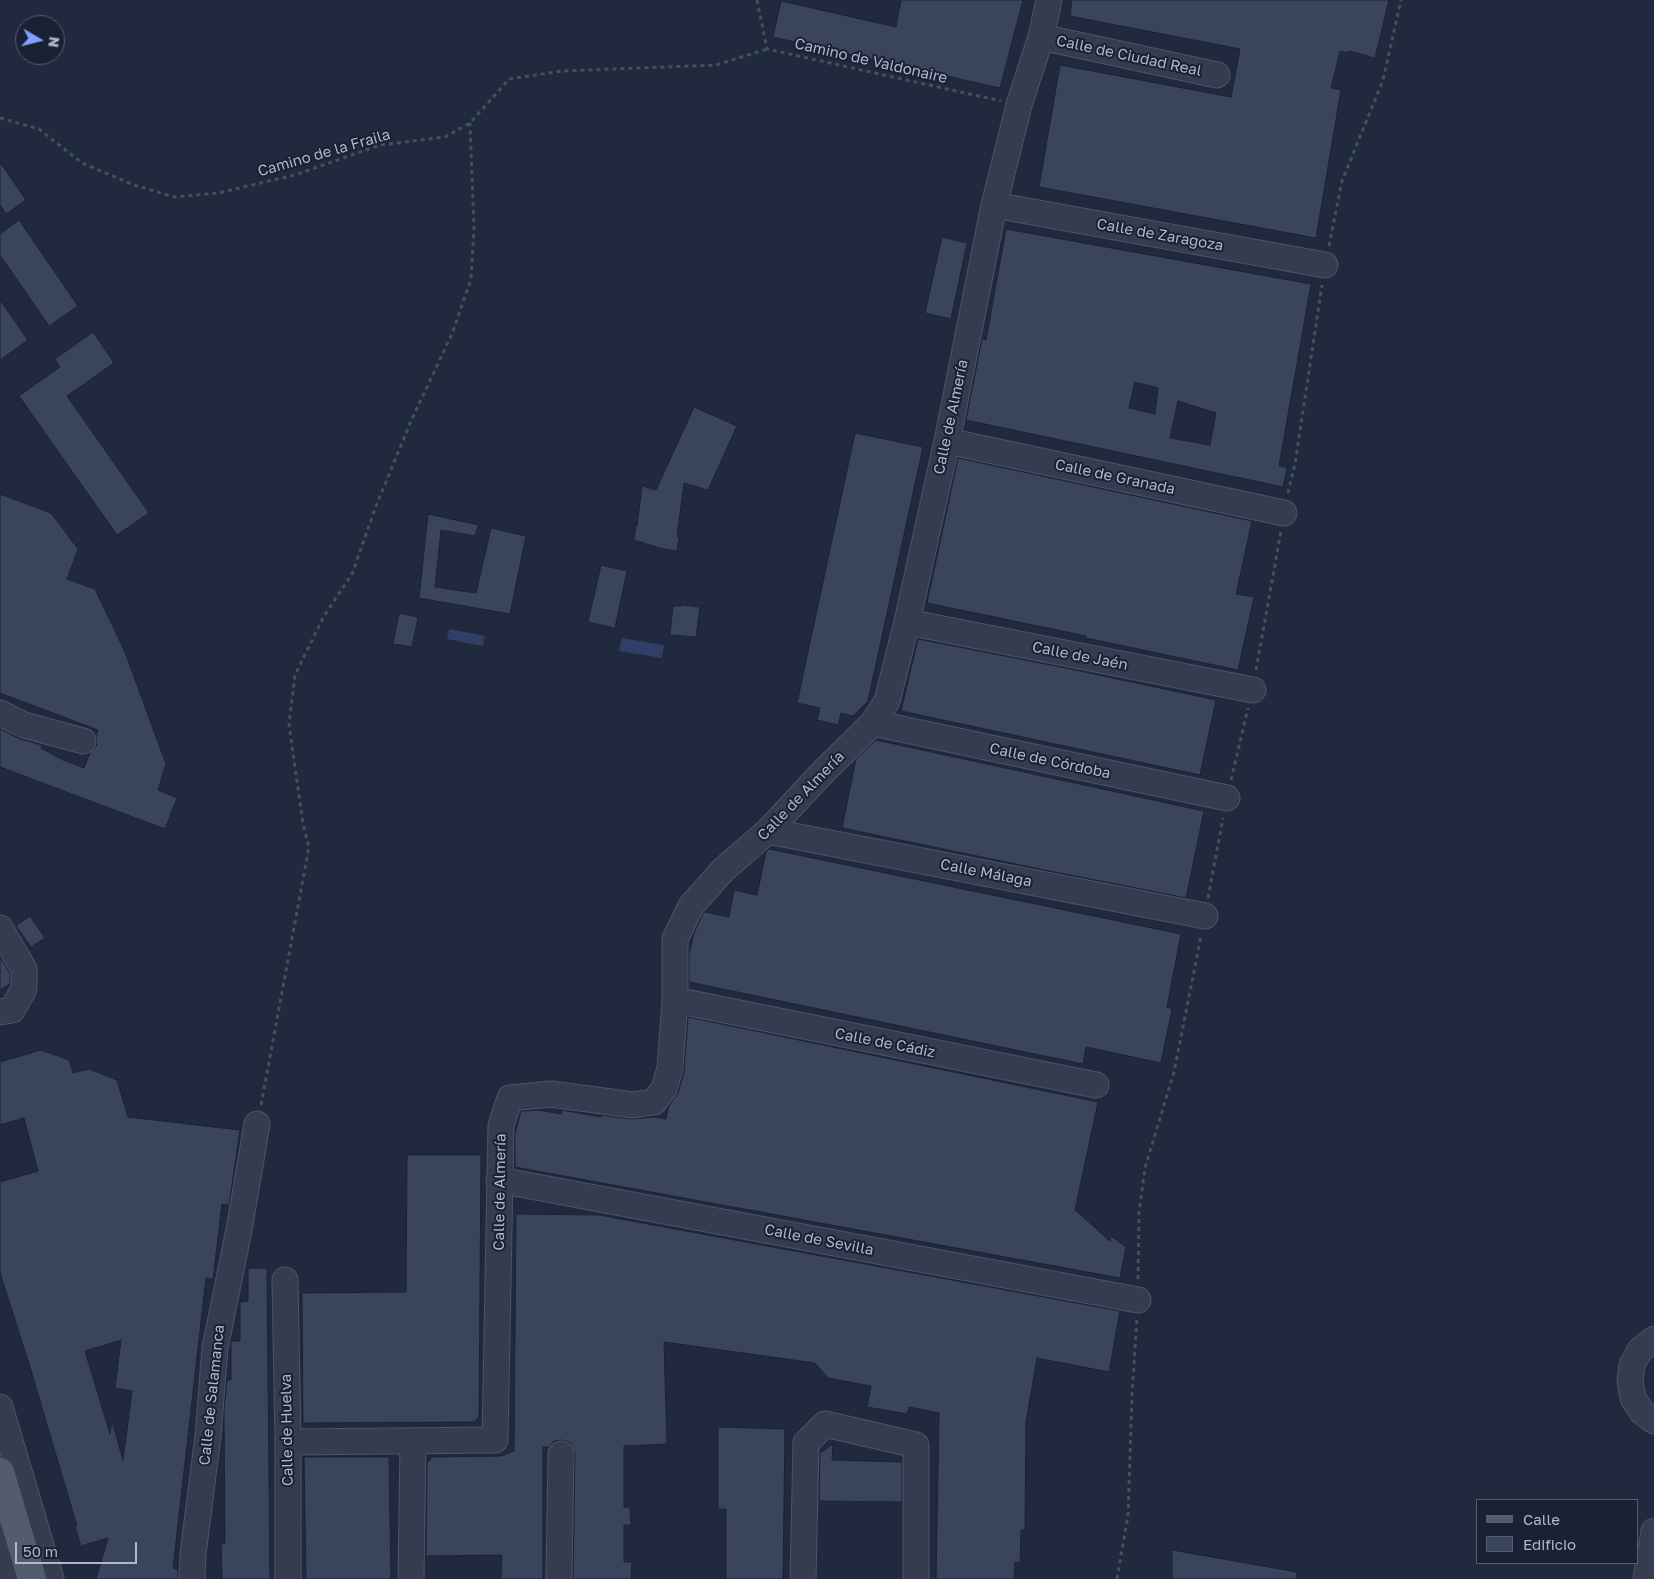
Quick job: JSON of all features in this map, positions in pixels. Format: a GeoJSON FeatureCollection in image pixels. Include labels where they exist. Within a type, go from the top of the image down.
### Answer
{"type":"FeatureCollection","features":[{"type":"Feature","properties":{"kind":"main road"},"geometry":{"type":"LineString","coordinates":[[0,1472],[32,1579]]}},
{"type":"Feature","properties":{"kind":"street","name":"Calle de Almería"},"geometry":{"type":"LineString","coordinates":[[413,1442],[495,1440],[501,1125],[510,1098],[551,1094],[633,1105],[654,1102],[664,1089],[670,1068],[675,1000],[675,939],[691,906],[723,870],[768,831],[824,771],[873,723],[888,701],[947,441],[994,205],[1019,106],[1041,37],[1049,0]]}},
{"type":"Feature","properties":{"kind":"street","name":"Calle de Ciudad Real"},"geometry":{"type":"LineString","coordinates":[[1041,37],[1217,75]]}},
{"type":"Feature","properties":{"kind":"street","name":"Calle de Zaragoza"},"geometry":{"type":"LineString","coordinates":[[994,205],[1325,264]]}},
{"type":"Feature","properties":{"kind":"street","name":"Calle de Granada"},"geometry":{"type":"LineString","coordinates":[[947,441],[1284,513]]}},
{"type":"Feature","properties":{"kind":"street","name":"Calle de Jaén"},"geometry":{"type":"LineString","coordinates":[[907,622],[1253,690]]}},
{"type":"Feature","properties":{"kind":"street"},"geometry":{"type":"LineString","coordinates":[[0,713],[24,725],[83,742]]}},
{"type":"Feature","properties":{"kind":"street","name":"Calle de Córdoba"},"geometry":{"type":"LineString","coordinates":[[873,723],[1227,798]]}},
{"type":"Feature","properties":{"kind":"street","name":"Calle Málaga"},"geometry":{"type":"LineString","coordinates":[[768,831],[1205,916]]}},
{"type":"Feature","properties":{"kind":"street"},"geometry":{"type":"LineString","coordinates":[[0,928],[24,969],[24,989],[12,1010],[0,1012]]}},
{"type":"Feature","properties":{"kind":"street","name":"Calle de Cádiz"},"geometry":{"type":"LineString","coordinates":[[675,1000],[1096,1085]]}},
{"type":"Feature","properties":{"kind":"street","name":"Calle de Salamanca"},"geometry":{"type":"LineString","coordinates":[[192,1579],[193,1554],[208,1436],[215,1348],[239,1230],[257,1124]]}},
{"type":"Feature","properties":{"kind":"street","name":"Calle de Sevilla"},"geometry":{"type":"LineString","coordinates":[[499,1180],[1138,1300]]}},
{"type":"Feature","properties":{"kind":"street","name":"Calle de Huelva"},"geometry":{"type":"LineString","coordinates":[[285,1280],[288,1579]]}},
{"type":"Feature","properties":{"kind":"street"},"geometry":{"type":"LineString","coordinates":[[1654,1339],[1640,1350],[1632,1365],[1630,1381],[1633,1398],[1642,1412],[1654,1421]]}},
{"type":"Feature","properties":{"kind":"street"},"geometry":{"type":"LineString","coordinates":[[0,1407],[52,1579]]}},
{"type":"Feature","properties":{"kind":"street"},"geometry":{"type":"LineString","coordinates":[[803,1579],[806,1442],[825,1424],[916,1445],[916,1579]]}},
{"type":"Feature","properties":{"kind":"street"},"geometry":{"type":"LineString","coordinates":[[288,1442],[413,1442],[411,1579]]}},
{"type":"Feature","properties":{"kind":"street"},"geometry":{"type":"LineString","coordinates":[[560,1579],[561,1454]]}},
{"type":"Feature","properties":{"kind":"street"},"geometry":{"type":"LineString","coordinates":[[1646,1579],[1654,1531]]}},
{"type":"Feature","properties":{"kind":"street"},"geometry":{"type":"LineString","coordinates":[[0,1538],[12,1579]]}},
{"type":"Feature","properties":{"kind":"path"},"geometry":{"type":"LineString","coordinates":[[757,0],[767,49]]}},
{"type":"Feature","properties":{"kind":"path","name":"Camino de Valdonaire"},"geometry":{"type":"LineString","coordinates":[[767,49],[1019,106]]}},
{"type":"Feature","properties":{"kind":"path","name":"Camino de la Fraila"},"geometry":{"type":"LineString","coordinates":[[0,118],[39,129],[82,163],[134,185],[174,197],[218,193],[295,174],[380,145],[445,137],[470,123],[509,79],[562,71],[716,65],[767,49]]}},
{"type":"Feature","properties":{"kind":"path"},"geometry":{"type":"LineString","coordinates":[[257,1124],[308,847],[289,724],[295,675],[324,616],[352,574],[376,506],[411,421],[452,334],[471,279],[474,229],[470,123]]}},
{"type":"Feature","properties":{"kind":"water"},"geometry":{"type":"Polygon","coordinates":[[[449,629],[485,636],[483,646],[447,639],[449,629]]]}},
{"type":"Feature","properties":{"kind":"water"},"geometry":{"type":"Polygon","coordinates":[[[622,638],[664,645],[662,658],[619,651],[622,638]]]}},
{"type":"Feature","properties":{"kind":"building"},"geometry":{"type":"Polygon","coordinates":[[[901,0],[1023,0],[1000,88],[773,37],[781,1],[896,27],[901,0]]]}},
{"type":"Feature","properties":{"kind":"building"},"geometry":{"type":"Polygon","coordinates":[[[1072,0],[1389,0],[1375,58],[1349,51],[1349,53],[1340,51],[1331,88],[1341,90],[1316,238],[1039,187],[1060,65],[1231,97],[1240,49],[1070,16],[1072,0]]]}},
{"type":"Feature","properties":{"kind":"building"},"geometry":{"type":"Polygon","coordinates":[[[0,162],[26,200],[6,214],[0,205],[0,162]]]}},
{"type":"Feature","properties":{"kind":"building"},"geometry":{"type":"Polygon","coordinates":[[[19,220],[78,306],[49,326],[0,255],[0,234],[19,220]]]}},
{"type":"Feature","properties":{"kind":"building"},"geometry":{"type":"Polygon","coordinates":[[[1006,229],[1311,284],[1279,466],[1287,468],[1283,487],[966,420],[982,339],[986,340],[1006,229]],[[1135,382],[1129,408],[1155,414],[1158,388],[1135,382]],[[1178,401],[1170,438],[1210,445],[1216,413],[1178,401]]]}},
{"type":"Feature","properties":{"kind":"building"},"geometry":{"type":"Polygon","coordinates":[[[942,237],[967,243],[951,319],[925,313],[942,237]]]}},
{"type":"Feature","properties":{"kind":"building"},"geometry":{"type":"Polygon","coordinates":[[[0,300],[28,340],[0,360],[0,300]]]}},
{"type":"Feature","properties":{"kind":"building"},"geometry":{"type":"Polygon","coordinates":[[[93,332],[114,363],[67,396],[149,513],[117,535],[19,396],[60,367],[55,359],[93,332]]]}},
{"type":"Feature","properties":{"kind":"building"},"geometry":{"type":"Polygon","coordinates":[[[694,407],[737,426],[708,490],[684,483],[677,551],[663,549],[634,540],[642,486],[656,490],[694,407]]]}},
{"type":"Feature","properties":{"kind":"building"},"geometry":{"type":"Polygon","coordinates":[[[855,433],[923,447],[868,701],[853,716],[841,713],[838,725],[817,720],[820,708],[797,703],[855,433]]]}},
{"type":"Feature","properties":{"kind":"building"},"geometry":{"type":"Polygon","coordinates":[[[958,458],[1252,521],[1236,594],[1254,597],[1238,670],[927,603],[958,458]]]}},
{"type":"Feature","properties":{"kind":"building"},"geometry":{"type":"Polygon","coordinates":[[[0,494],[51,513],[78,549],[67,579],[95,589],[125,652],[166,764],[158,790],[177,798],[165,829],[0,767],[0,729],[20,739],[42,745],[41,748],[63,760],[84,768],[90,753],[97,745],[96,736],[98,730],[0,693],[0,494]]]}},
{"type":"Feature","properties":{"kind":"building"},"geometry":{"type":"Polygon","coordinates":[[[428,514],[478,525],[475,536],[441,530],[435,587],[476,593],[491,528],[526,536],[510,614],[419,598],[428,514]]]}},
{"type":"Feature","properties":{"kind":"building"},"geometry":{"type":"Polygon","coordinates":[[[601,565],[627,571],[615,628],[588,622],[601,565]]]}},
{"type":"Feature","properties":{"kind":"building"},"geometry":{"type":"Polygon","coordinates":[[[673,606],[700,607],[696,637],[670,635],[673,606]]]}},
{"type":"Feature","properties":{"kind":"building"},"geometry":{"type":"Polygon","coordinates":[[[399,613],[418,617],[412,647],[393,644],[399,613]]]}},
{"type":"Feature","properties":{"kind":"building"},"geometry":{"type":"Polygon","coordinates":[[[918,639],[1216,700],[1200,775],[901,711],[918,639]]]}},
{"type":"Feature","properties":{"kind":"building"},"geometry":{"type":"Polygon","coordinates":[[[876,740],[1204,811],[1186,898],[842,828],[856,759],[876,740]]]}},
{"type":"Feature","properties":{"kind":"building"},"geometry":{"type":"Polygon","coordinates":[[[769,849],[1181,934],[1167,1007],[1172,1009],[1161,1063],[1086,1047],[1083,1064],[689,982],[689,955],[694,933],[703,914],[705,912],[729,917],[734,890],[757,895],[766,852],[769,849]]]}},
{"type":"Feature","properties":{"kind":"building"},"geometry":{"type":"Polygon","coordinates":[[[30,916],[45,938],[31,947],[16,926],[30,916]]]}},
{"type":"Feature","properties":{"kind":"building"},"geometry":{"type":"Polygon","coordinates":[[[0,956],[10,973],[10,984],[0,990],[0,956]]]}},
{"type":"Feature","properties":{"kind":"building"},"geometry":{"type":"Polygon","coordinates":[[[688,1017],[1098,1102],[1075,1210],[1110,1241],[1111,1236],[1126,1247],[1120,1278],[515,1167],[515,1134],[521,1111],[539,1110],[561,1114],[562,1110],[601,1117],[601,1115],[631,1119],[654,1117],[666,1119],[669,1106],[678,1093],[684,1072],[688,1017]]]}},
{"type":"Feature","properties":{"kind":"building"},"geometry":{"type":"Polygon","coordinates":[[[41,1050],[69,1060],[73,1073],[89,1069],[117,1080],[128,1117],[240,1130],[229,1205],[222,1204],[213,1279],[206,1278],[173,1568],[178,1570],[178,1579],[96,1579],[108,1538],[81,1546],[75,1526],[77,1526],[30,1367],[0,1273],[0,1182],[38,1171],[24,1118],[0,1125],[0,1062],[41,1050]],[[121,1340],[85,1351],[110,1434],[112,1421],[123,1460],[132,1391],[115,1388],[121,1340]]]}},
{"type":"Feature","properties":{"kind":"building"},"geometry":{"type":"Polygon","coordinates":[[[407,1155],[481,1155],[479,1417],[474,1422],[303,1423],[302,1293],[406,1292],[407,1155]]]}},
{"type":"Feature","properties":{"kind":"building"},"geometry":{"type":"Polygon","coordinates":[[[516,1214],[599,1215],[1120,1311],[1109,1372],[1037,1358],[1026,1422],[1025,1530],[1021,1530],[1020,1563],[1015,1562],[1014,1579],[936,1579],[939,1413],[909,1407],[907,1414],[867,1407],[871,1386],[828,1378],[815,1363],[664,1342],[667,1444],[624,1446],[624,1507],[630,1507],[631,1525],[624,1525],[624,1562],[632,1562],[631,1579],[573,1579],[575,1454],[569,1442],[562,1440],[554,1441],[549,1447],[543,1447],[543,1579],[501,1579],[502,1555],[426,1556],[427,1463],[433,1457],[501,1456],[514,1451],[516,1214]]]}},
{"type":"Feature","properties":{"kind":"building"},"geometry":{"type":"Polygon","coordinates":[[[248,1268],[267,1268],[270,1579],[222,1579],[221,1543],[225,1543],[224,1411],[227,1380],[231,1380],[231,1341],[240,1341],[240,1302],[248,1301],[248,1268]]]}},
{"type":"Feature","properties":{"kind":"building"},"geometry":{"type":"Polygon","coordinates":[[[718,1427],[785,1429],[783,1579],[726,1579],[726,1509],[718,1509],[718,1427]]]}},
{"type":"Feature","properties":{"kind":"building"},"geometry":{"type":"Polygon","coordinates":[[[833,1444],[832,1460],[902,1462],[902,1502],[819,1501],[820,1453],[833,1444]]]}},
{"type":"Feature","properties":{"kind":"building"},"geometry":{"type":"Polygon","coordinates":[[[304,1457],[389,1457],[391,1579],[306,1579],[304,1457]]]}},
{"type":"Feature","properties":{"kind":"building"},"geometry":{"type":"Polygon","coordinates":[[[1172,1550],[1297,1572],[1297,1579],[1172,1579],[1172,1550]]]}}]}
